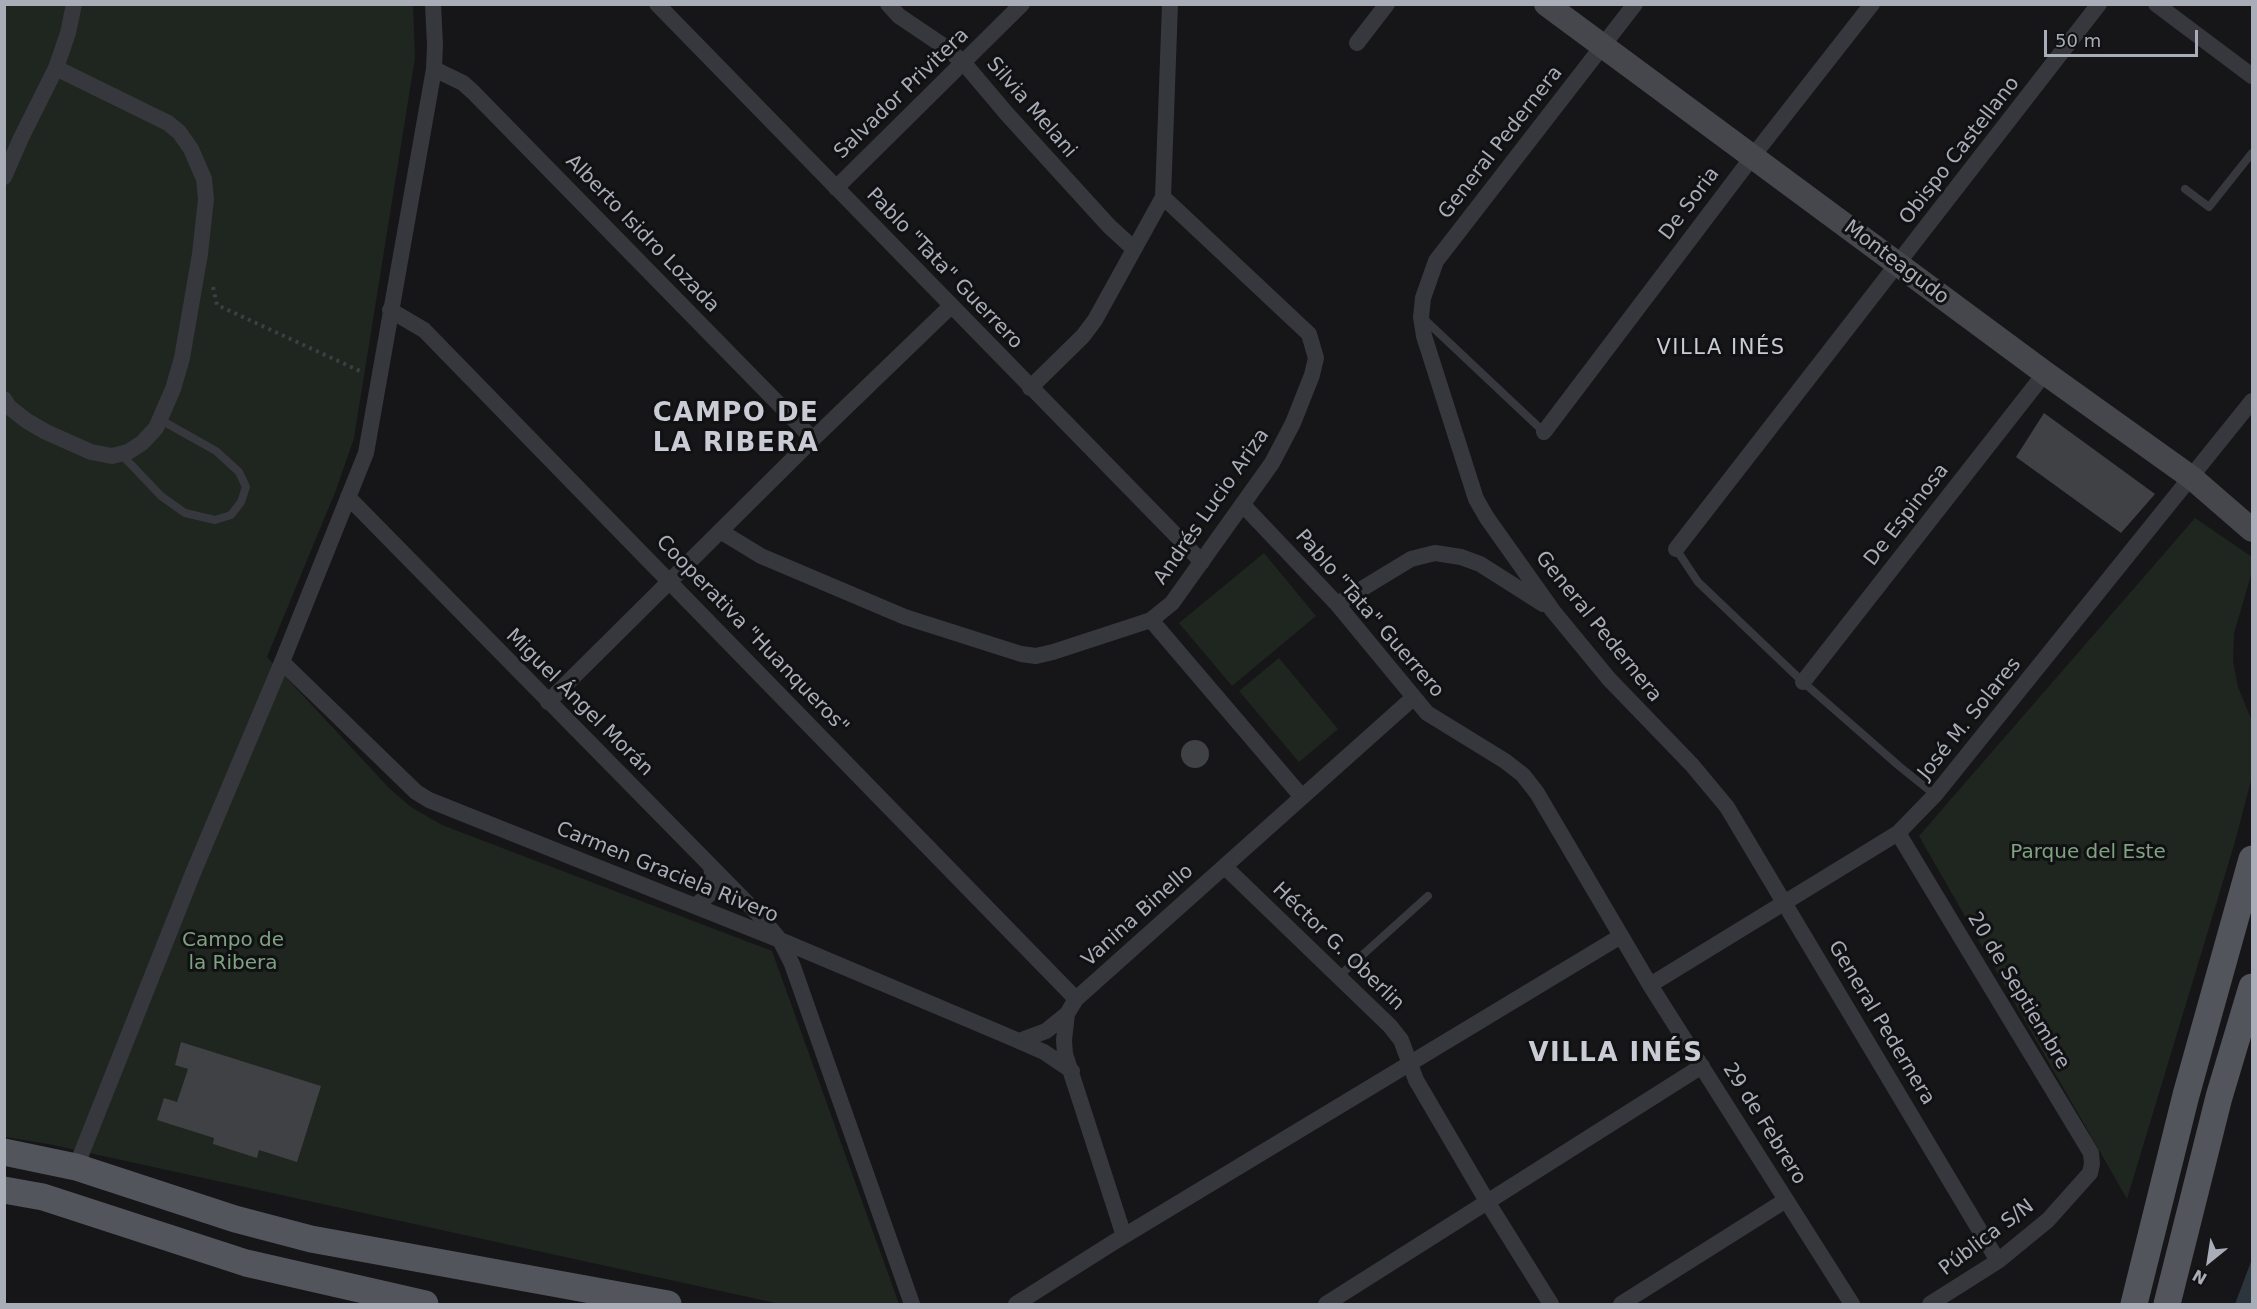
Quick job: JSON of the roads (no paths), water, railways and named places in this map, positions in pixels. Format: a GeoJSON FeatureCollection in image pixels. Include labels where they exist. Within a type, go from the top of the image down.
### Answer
{"type":"FeatureCollection","features":[{"type":"Feature","properties":{"kind":"main road"},"geometry":{"type":"LineString","coordinates":[[2134,1305],[2186,1095],[2253,859]]}},
{"type":"Feature","properties":{"kind":"main road"},"geometry":{"type":"LineString","coordinates":[[2167,1305],[2219,1097],[2253,987]]}},
{"type":"Feature","properties":{"kind":"main road"},"geometry":{"type":"LineString","coordinates":[[4,1152],[76,1167],[235,1219],[292,1235],[668,1305]]}},
{"type":"Feature","properties":{"kind":"main road"},"geometry":{"type":"LineString","coordinates":[[4,1190],[53,1200],[246,1263],[425,1305]]}},
{"type":"Feature","properties":{"kind":"street"},"geometry":{"type":"LineString","coordinates":[[4,177],[56,68],[68,33],[74,4]]}},
{"type":"Feature","properties":{"kind":"street"},"geometry":{"type":"LineString","coordinates":[[76,1167],[193,873],[282,662],[366,453],[434,69],[433,4]]}},
{"type":"Feature","properties":{"kind":"street","name":"Pablo \"Tata\" Guerrero"},"geometry":{"type":"LineString","coordinates":[[657,4],[1202,562]]}},
{"type":"Feature","properties":{"kind":"street","name":"Silvia Melani"},"geometry":{"type":"LineString","coordinates":[[888,4],[899,16],[963,62],[1109,226],[1134,249]]}},
{"type":"Feature","properties":{"kind":"street","name":"Salvador Privitera"},"geometry":{"type":"LineString","coordinates":[[836,188],[1022,4]]}},
{"type":"Feature","properties":{"kind":"street"},"geometry":{"type":"LineString","coordinates":[[1030,388],[1083,336],[1095,320],[1163,197],[1170,4]]}},
{"type":"Feature","properties":{"kind":"street"},"geometry":{"type":"LineString","coordinates":[[1357,43],[1387,4]]}},
{"type":"Feature","properties":{"kind":"street","name":"Monteagudo"},"geometry":{"type":"LineString","coordinates":[[1546,4],[2045,373],[2192,478],[2250,530]]}},
{"type":"Feature","properties":{"kind":"street","name":"General Pedernera"},"geometry":{"type":"LineString","coordinates":[[1635,4],[1436,261],[1426,285],[1421,317],[1424,336],[1476,500],[1486,518],[1553,611],[1609,679],[1727,807],[1998,1261]]}},
{"type":"Feature","properties":{"kind":"street","name":"De Soria"},"geometry":{"type":"LineString","coordinates":[[1544,432],[1753,156],[1872,4]]}},
{"type":"Feature","properties":{"kind":"street","name":"Obispo Castellano"},"geometry":{"type":"LineString","coordinates":[[1676,549],[2099,4]]}},
{"type":"Feature","properties":{"kind":"street"},"geometry":{"type":"LineString","coordinates":[[2156,4],[2253,76]]}},
{"type":"Feature","properties":{"kind":"street"},"geometry":{"type":"LineString","coordinates":[[4,399],[9,407],[46,432],[91,452],[112,456],[142,443],[156,428],[182,358],[200,254],[206,199],[204,179],[191,149],[179,132],[168,123],[56,68]]}},
{"type":"Feature","properties":{"kind":"street","name":"Alberto Isidro Lozada"},"geometry":{"type":"LineString","coordinates":[[434,69],[463,83],[473,92],[813,439]]}},
{"type":"Feature","properties":{"kind":"street","name":"Andrés Lucio Ariza"},"geometry":{"type":"LineString","coordinates":[[720,531],[760,556],[904,617],[1021,654],[1036,656],[1053,652],[1151,620],[1172,603],[1272,463],[1289,433],[1312,375],[1316,358],[1310,334],[1163,197]]}},
{"type":"Feature","properties":{"kind":"street"},"geometry":{"type":"LineString","coordinates":[[548,702],[813,439],[951,306]]}},
{"type":"Feature","properties":{"kind":"street","name":"Cooperativa \"Huanqueros\""},"geometry":{"type":"LineString","coordinates":[[390,310],[424,330],[1076,999]]}},
{"type":"Feature","properties":{"kind":"street","name":"De Espinosa"},"geometry":{"type":"LineString","coordinates":[[1803,682],[2045,373]]}},
{"type":"Feature","properties":{"kind":"street","name":"José M. Solares"},"geometry":{"type":"LineString","coordinates":[[1650,985],[1898,833],[1935,795],[2253,401]]}},
{"type":"Feature","properties":{"kind":"street","name":"Miguel Ángel Morán"},"geometry":{"type":"LineString","coordinates":[[348,497],[761,917],[780,940]]}},
{"type":"Feature","properties":{"kind":"street","name":"Pablo \"Tata\" Guerrero"},"geometry":{"type":"LineString","coordinates":[[1243,505],[1337,604],[1427,713],[1505,761],[1523,775],[1537,793],[1621,936]]}},
{"type":"Feature","properties":{"kind":"street"},"geometry":{"type":"LineString","coordinates":[[1337,604],[1411,559],[1435,553],[1461,557],[1492,570],[1553,611]]}},
{"type":"Feature","properties":{"kind":"street"},"geometry":{"type":"LineString","coordinates":[[1151,620],[1302,796]]}},
{"type":"Feature","properties":{"kind":"street","name":"Carmen Graciela Rivero"},"geometry":{"type":"LineString","coordinates":[[282,662],[416,792],[429,800],[780,940],[1044,1052],[1072,1071]]}},
{"type":"Feature","properties":{"kind":"street","name":"Vanina Binello"},"geometry":{"type":"LineString","coordinates":[[1124,1236],[1065,1054],[1067,1014],[1076,999],[1413,698]]}},
{"type":"Feature","properties":{"kind":"street","name":"20 de Septiembre"},"geometry":{"type":"LineString","coordinates":[[1898,833],[2091,1153],[2090,1173]]}},
{"type":"Feature","properties":{"kind":"street"},"geometry":{"type":"LineString","coordinates":[[695,906],[711,893],[713,879],[711,867]]}},
{"type":"Feature","properties":{"kind":"street","name":"Héctor G. Oberlin"},"geometry":{"type":"LineString","coordinates":[[1225,867],[1390,1026],[1401,1040],[1416,1080],[1551,1305]]}},
{"type":"Feature","properties":{"kind":"street"},"geometry":{"type":"LineString","coordinates":[[1016,1305],[1035,1297],[1124,1236],[1621,936]]}},
{"type":"Feature","properties":{"kind":"street","name":"29 de Febrero"},"geometry":{"type":"LineString","coordinates":[[1621,936],[1852,1305]]}},
{"type":"Feature","properties":{"kind":"street"},"geometry":{"type":"LineString","coordinates":[[780,940],[792,964],[912,1305]]}},
{"type":"Feature","properties":{"kind":"street"},"geometry":{"type":"LineString","coordinates":[[1019,1041],[1046,1031],[1067,1014]]}},
{"type":"Feature","properties":{"kind":"street"},"geometry":{"type":"LineString","coordinates":[[1326,1305],[1702,1066]]}},
{"type":"Feature","properties":{"kind":"street","name":"Pública S/N"},"geometry":{"type":"LineString","coordinates":[[1930,1305],[1998,1261],[2048,1220],[2090,1173]]}},
{"type":"Feature","properties":{"kind":"street"},"geometry":{"type":"LineString","coordinates":[[1621,1305],[1786,1200]]}},
{"type":"Feature","properties":{"kind":"lane"},"geometry":{"type":"LineString","coordinates":[[2185,189],[2209,207],[2253,153]]}},
{"type":"Feature","properties":{"kind":"lane"},"geometry":{"type":"LineString","coordinates":[[1421,317],[1544,432]]}},
{"type":"Feature","properties":{"kind":"lane"},"geometry":{"type":"LineString","coordinates":[[121,454],[161,496],[185,513],[214,520],[231,515],[241,502],[246,487],[239,472],[216,451],[159,419]]}},
{"type":"Feature","properties":{"kind":"lane"},"geometry":{"type":"LineString","coordinates":[[1676,549],[1698,582],[1803,682],[1935,795]]}},
{"type":"Feature","properties":{"kind":"lane"},"geometry":{"type":"LineString","coordinates":[[1338,977],[1428,896]]}},
{"type":"Feature","properties":{"kind":"district","name":"VILLA INÉS"},"geometry":{"type":"Point","coordinates":[1721,349]}},
{"type":"Feature","properties":{"kind":"district","name":"CAMPO DE LA RIBERA"},"geometry":{"type":"Point","coordinates":[736,429]}},
{"type":"Feature","properties":{"kind":"district","name":"VILLA INÉS"},"geometry":{"type":"Point","coordinates":[1616,1054]}},
{"type":"Feature","properties":{"kind":"park label","name":"Parque del Este"},"geometry":{"type":"Point","coordinates":[2088,853]}},
{"type":"Feature","properties":{"kind":"park label","name":"Campo de la Ribera"},"geometry":{"type":"Point","coordinates":[233,952]}}]}
